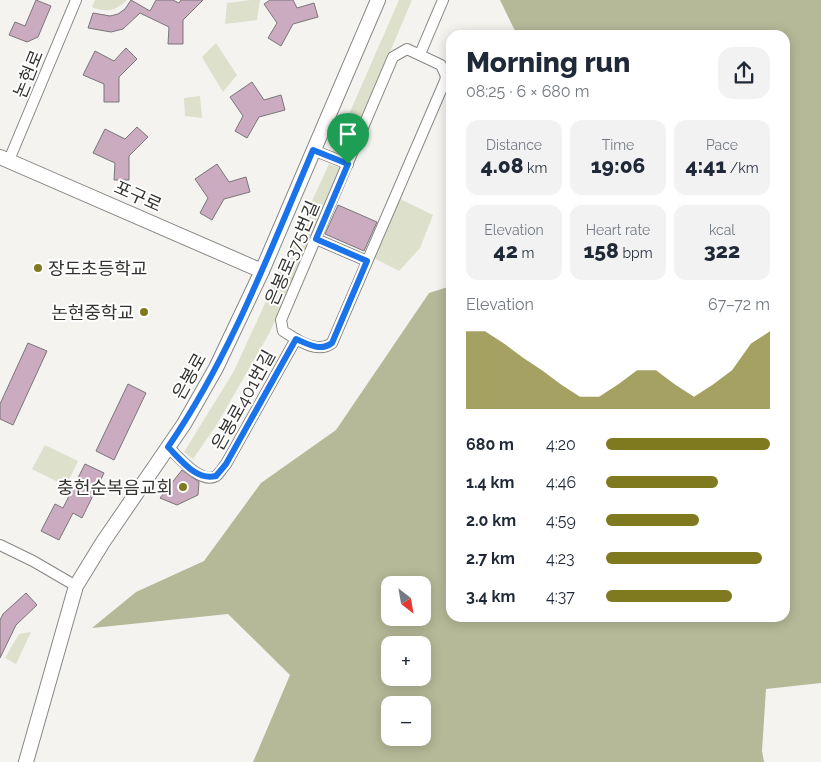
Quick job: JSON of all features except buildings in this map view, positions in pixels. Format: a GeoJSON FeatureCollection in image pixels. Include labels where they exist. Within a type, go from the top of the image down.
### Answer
{"type":"FeatureCollection","features":[{"type":"Feature","properties":{"kind":"main road","name":"은봉로"},"geometry":{"type":"LineString","coordinates":[[26,762],[76,586],[103,542],[184,424],[216,368],[262,271],[378,0]]}},
{"type":"Feature","properties":{"kind":"main road","name":"포구로"},"geometry":{"type":"LineString","coordinates":[[5,159],[262,271]]}},
{"type":"Feature","properties":{"kind":"street","name":"논현로"},"geometry":{"type":"LineString","coordinates":[[5,159],[76,0]]}},
{"type":"Feature","properties":{"kind":"street"},"geometry":{"type":"LineString","coordinates":[[420,54],[443,0]]}},
{"type":"Feature","properties":{"kind":"street","name":"은봉로375번길"},"geometry":{"type":"LineString","coordinates":[[407,50],[420,54],[441,65],[446,76],[445,81],[332,343],[322,348],[316,348],[283,331],[280,326],[281,320],[394,57],[407,50]]}},
{"type":"Feature","properties":{"kind":"street"},"geometry":{"type":"LineString","coordinates":[[313,150],[348,164]]}},
{"type":"Feature","properties":{"kind":"street"},"geometry":{"type":"LineString","coordinates":[[316,239],[367,261]]}},
{"type":"Feature","properties":{"kind":"street","name":"은봉로401번길"},"geometry":{"type":"LineString","coordinates":[[168,447],[197,474],[209,478],[216,476],[226,464],[296,339]]}},
{"type":"Feature","properties":{"kind":"street"},"geometry":{"type":"LineString","coordinates":[[0,545],[34,561],[76,586]]}},
{"type":"Feature","properties":{"kind":"green space"},"geometry":{"type":"Polygon","coordinates":[[[95,0],[127,0],[115,9],[102,10],[92,7],[95,0]]]}},
{"type":"Feature","properties":{"kind":"green space"},"geometry":{"type":"Polygon","coordinates":[[[260,0],[257,20],[225,24],[227,3],[260,0]]]}},
{"type":"Feature","properties":{"kind":"green space"},"geometry":{"type":"Polygon","coordinates":[[[399,0],[412,0],[345,158],[332,153],[399,0]]]}},
{"type":"Feature","properties":{"kind":"green space"},"geometry":{"type":"Polygon","coordinates":[[[500,0],[821,0],[821,683],[766,689],[762,751],[764,762],[253,762],[290,675],[228,614],[92,628],[136,592],[204,561],[261,483],[336,430],[429,293],[446,288],[446,622],[790,622],[790,30],[515,30],[500,0]]]}},
{"type":"Feature","properties":{"kind":"green space"},"geometry":{"type":"Polygon","coordinates":[[[216,43],[237,75],[223,92],[202,57],[216,43]]]}},
{"type":"Feature","properties":{"kind":"green space"},"geometry":{"type":"Polygon","coordinates":[[[200,96],[202,118],[185,116],[184,98],[200,96]]]}},
{"type":"Feature","properties":{"kind":"green space"},"geometry":{"type":"Polygon","coordinates":[[[329,164],[341,168],[270,332],[216,426],[193,459],[184,452],[234,371],[329,164]]]}},
{"type":"Feature","properties":{"kind":"green space"},"geometry":{"type":"Polygon","coordinates":[[[398,198],[433,215],[420,248],[399,271],[372,257],[398,198]]]}},
{"type":"Feature","properties":{"kind":"green space"},"geometry":{"type":"Polygon","coordinates":[[[45,445],[78,461],[66,486],[32,469],[45,445]]]}},
{"type":"Feature","properties":{"kind":"green space"},"geometry":{"type":"Polygon","coordinates":[[[31,632],[16,664],[5,658],[19,634],[31,632]]]}},
{"type":"Feature","properties":{"kind":"place","name":"장도초등학교"},"geometry":{"type":"Point","coordinates":[38,268]}},
{"type":"Feature","properties":{"kind":"place","name":"논현중학교"},"geometry":{"type":"Point","coordinates":[144,312]}},
{"type":"Feature","properties":{"kind":"place","name":"충헌순복음교회"},"geometry":{"type":"Point","coordinates":[183,487]}},
{"type":"Feature","properties":{"kind":"route"},"geometry":{"type":"LineString","coordinates":[[313,150],[348,164],[316,239],[367,261],[332,343],[322,348],[316,348],[296,339],[226,464],[216,476],[209,478],[197,474],[168,447],[184,424],[216,368],[262,271],[313,150]]}}]}
